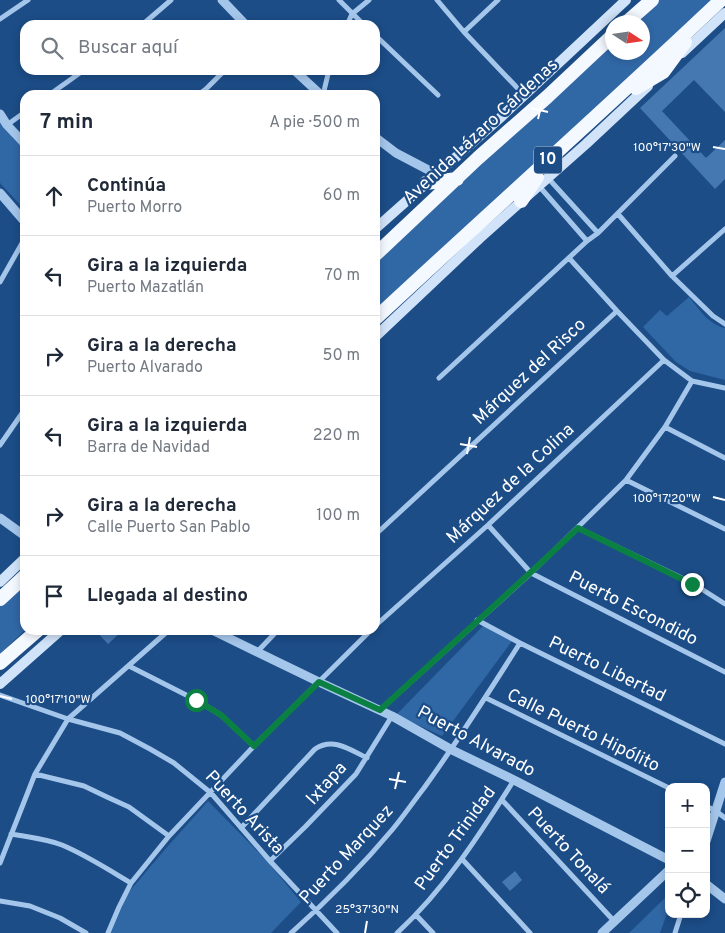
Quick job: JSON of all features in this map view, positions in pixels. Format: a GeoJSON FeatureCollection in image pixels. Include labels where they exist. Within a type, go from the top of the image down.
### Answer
{"type":"FeatureCollection","features":[{"type":"Feature","properties":{"kind":"highway"},"geometry":{"type":"LineString","coordinates":[[635,15],[652,0]]}},
{"type":"Feature","properties":{"kind":"highway","name":"10"},"geometry":{"type":"LineString","coordinates":[[380,314],[721,0]]}},
{"type":"Feature","properties":{"kind":"highway"},"geometry":{"type":"LineString","coordinates":[[615,99],[663,72],[705,14]]}},
{"type":"Feature","properties":{"kind":"highway","name":"Avenida Lázaro Cárdenas"},"geometry":{"type":"LineString","coordinates":[[380,250],[605,42]]}},
{"type":"Feature","properties":{"kind":"highway"},"geometry":{"type":"LineString","coordinates":[[521,201],[549,159],[559,150]]}},
{"type":"Feature","properties":{"kind":"highway"},"geometry":{"type":"LineString","coordinates":[[431,179],[457,179]]}},
{"type":"Feature","properties":{"kind":"highway"},"geometry":{"type":"LineString","coordinates":[[0,599],[20,581]]}},
{"type":"Feature","properties":{"kind":"highway"},"geometry":{"type":"LineString","coordinates":[[0,664],[32,635]]}},
{"type":"Feature","properties":{"kind":"main road"},"geometry":{"type":"LineString","coordinates":[[380,225],[500,118],[626,0]]}},
{"type":"Feature","properties":{"kind":"main road"},"geometry":{"type":"LineString","coordinates":[[380,332],[480,238],[723,18]]}},
{"type":"Feature","properties":{"kind":"main road"},"geometry":{"type":"LineString","coordinates":[[0,582],[20,563]]}},
{"type":"Feature","properties":{"kind":"main road"},"geometry":{"type":"LineString","coordinates":[[0,684],[55,635]]}},
{"type":"Feature","properties":{"kind":"street"},"geometry":{"type":"LineString","coordinates":[[0,19],[28,0]]}},
{"type":"Feature","properties":{"kind":"street"},"geometry":{"type":"LineString","coordinates":[[148,20],[171,0]]}},
{"type":"Feature","properties":{"kind":"street"},"geometry":{"type":"LineString","coordinates":[[222,0],[241,20]]}},
{"type":"Feature","properties":{"kind":"street"},"geometry":{"type":"LineString","coordinates":[[339,0],[359,20]]}},
{"type":"Feature","properties":{"kind":"street"},"geometry":{"type":"LineString","coordinates":[[349,20],[352,14],[369,0]]}},
{"type":"Feature","properties":{"kind":"street"},"geometry":{"type":"LineString","coordinates":[[437,0],[464,32],[524,95]]}},
{"type":"Feature","properties":{"kind":"street"},"geometry":{"type":"LineString","coordinates":[[464,32],[498,0]]}},
{"type":"Feature","properties":{"kind":"street"},"geometry":{"type":"LineString","coordinates":[[380,40],[438,95]]}},
{"type":"Feature","properties":{"kind":"street"},"geometry":{"type":"LineString","coordinates":[[56,90],[77,75]]}},
{"type":"Feature","properties":{"kind":"street"},"geometry":{"type":"LineString","coordinates":[[205,90],[219,75]]}},
{"type":"Feature","properties":{"kind":"street"},"geometry":{"type":"LineString","coordinates":[[300,75],[316,90]]}},
{"type":"Feature","properties":{"kind":"street"},"geometry":{"type":"LineString","coordinates":[[323,90],[328,75]]}},
{"type":"Feature","properties":{"kind":"street"},"geometry":{"type":"LineString","coordinates":[[0,114],[20,139]]}},
{"type":"Feature","properties":{"kind":"street"},"geometry":{"type":"LineString","coordinates":[[7,125],[20,116]]}},
{"type":"Feature","properties":{"kind":"street"},"geometry":{"type":"LineString","coordinates":[[380,141],[431,179]]}},
{"type":"Feature","properties":{"kind":"street"},"geometry":{"type":"LineString","coordinates":[[439,378],[587,241],[598,233],[675,156]]}},
{"type":"Feature","properties":{"kind":"street"},"geometry":{"type":"LineString","coordinates":[[548,177],[598,233]]}},
{"type":"Feature","properties":{"kind":"street"},"geometry":{"type":"LineString","coordinates":[[538,186],[587,241]]}},
{"type":"Feature","properties":{"kind":"street"},"geometry":{"type":"LineString","coordinates":[[0,193],[20,216]]}},
{"type":"Feature","properties":{"kind":"street"},"geometry":{"type":"LineString","coordinates":[[618,214],[672,276],[713,316],[725,324]]}},
{"type":"Feature","properties":{"kind":"street"},"geometry":{"type":"LineString","coordinates":[[672,276],[725,229]]}},
{"type":"Feature","properties":{"kind":"street"},"geometry":{"type":"LineString","coordinates":[[0,282],[20,247]]}},
{"type":"Feature","properties":{"kind":"street"},"geometry":{"type":"LineString","coordinates":[[569,258],[664,360],[692,381],[725,388]]}},
{"type":"Feature","properties":{"kind":"street","name":"Márquez del Risco"},"geometry":{"type":"LineString","coordinates":[[380,531],[617,311]]}},
{"type":"Feature","properties":{"kind":"street","name":"Márquez de la Colina"},"geometry":{"type":"LineString","coordinates":[[380,622],[488,525],[664,360]]}},
{"type":"Feature","properties":{"kind":"street"},"geometry":{"type":"LineString","coordinates":[[380,710],[531,573],[626,480],[665,427],[692,381]]}},
{"type":"Feature","properties":{"kind":"street"},"geometry":{"type":"LineString","coordinates":[[0,446],[20,416]]}},
{"type":"Feature","properties":{"kind":"street"},"geometry":{"type":"LineString","coordinates":[[665,427],[725,458]]}},
{"type":"Feature","properties":{"kind":"street"},"geometry":{"type":"LineString","coordinates":[[626,480],[725,529]]}},
{"type":"Feature","properties":{"kind":"street"},"geometry":{"type":"LineString","coordinates":[[0,518],[20,532]]}},
{"type":"Feature","properties":{"kind":"street","name":"Puerto Escondido"},"geometry":{"type":"LineString","coordinates":[[488,525],[531,573],[725,672]]}},
{"type":"Feature","properties":{"kind":"street"},"geometry":{"type":"LineString","coordinates":[[578,528],[692,584],[725,604]]}},
{"type":"Feature","properties":{"kind":"street","name":"Puerto Libertad"},"geometry":{"type":"LineString","coordinates":[[477,620],[725,744]]}},
{"type":"Feature","properties":{"kind":"street"},"geometry":{"type":"LineString","coordinates":[[0,863],[35,774],[68,719],[163,635]]}},
{"type":"Feature","properties":{"kind":"street","name":"Puerto Alvarado"},"geometry":{"type":"LineString","coordinates":[[222,635],[392,716],[452,750],[665,858]]}},
{"type":"Feature","properties":{"kind":"street"},"geometry":{"type":"LineString","coordinates":[[257,652],[273,635]]}},
{"type":"Feature","properties":{"kind":"street"},"geometry":{"type":"LineString","coordinates":[[108,933],[131,883],[169,836],[254,746],[366,635]]}},
{"type":"Feature","properties":{"kind":"street","name":"Puerto Marquez"},"geometry":{"type":"LineString","coordinates":[[291,933],[354,873],[393,829],[452,750],[520,643]]}},
{"type":"Feature","properties":{"kind":"street"},"geometry":{"type":"LineString","coordinates":[[129,666],[221,715],[254,746]]}},
{"type":"Feature","properties":{"kind":"street","name":"Puerto Arista"},"geometry":{"type":"LineString","coordinates":[[0,695],[68,719],[120,733],[174,763],[211,793],[270,861],[337,933]]}},
{"type":"Feature","properties":{"kind":"street","name":"Calle Puerto Hipólito"},"geometry":{"type":"LineString","coordinates":[[486,698],[665,786]]}},
{"type":"Feature","properties":{"kind":"street","name":"Ixtapa"},"geometry":{"type":"LineString","coordinates":[[270,861],[350,780],[367,758],[392,716]]}},
{"type":"Feature","properties":{"kind":"street"},"geometry":{"type":"LineString","coordinates":[[242,828],[315,749],[321,745],[327,743],[339,745],[367,758]]}},
{"type":"Feature","properties":{"kind":"street"},"geometry":{"type":"LineString","coordinates":[[35,774],[84,786],[107,796],[129,807],[169,836]]}},
{"type":"Feature","properties":{"kind":"street","name":"Puerto Trinidad"},"geometry":{"type":"LineString","coordinates":[[397,933],[416,915],[462,859],[514,780]]}},
{"type":"Feature","properties":{"kind":"street"},"geometry":{"type":"LineString","coordinates":[[710,829],[725,782]]}},
{"type":"Feature","properties":{"kind":"street","name":"Puerto Tonalá"},"geometry":{"type":"LineString","coordinates":[[502,800],[614,921]]}},
{"type":"Feature","properties":{"kind":"street"},"geometry":{"type":"LineString","coordinates":[[710,808],[725,818]]}},
{"type":"Feature","properties":{"kind":"street"},"geometry":{"type":"LineString","coordinates":[[12,834],[61,845],[83,855],[131,883]]}},
{"type":"Feature","properties":{"kind":"street"},"geometry":{"type":"LineString","coordinates":[[462,859],[530,933]]}},
{"type":"Feature","properties":{"kind":"street"},"geometry":{"type":"LineString","coordinates":[[602,933],[666,873]]}},
{"type":"Feature","properties":{"kind":"street"},"geometry":{"type":"LineString","coordinates":[[710,887],[725,899]]}},
{"type":"Feature","properties":{"kind":"street"},"geometry":{"type":"LineString","coordinates":[[0,901],[30,906],[60,918],[86,933]]}},
{"type":"Feature","properties":{"kind":"street"},"geometry":{"type":"LineString","coordinates":[[416,915],[433,933]]}},
{"type":"Feature","properties":{"kind":"street"},"geometry":{"type":"LineString","coordinates":[[675,933],[680,918]]}},
{"type":"Feature","properties":{"kind":"shaded area"},"geometry":{"type":"Polygon","coordinates":[[[656,0],[719,0],[380,312],[380,255],[605,47],[605,60],[650,60],[650,15],[640,15],[656,0]]]}},
{"type":"Feature","properties":{"kind":"shaded area"},"geometry":{"type":"Polygon","coordinates":[[[0,121],[5,129],[20,143],[20,205],[0,183],[0,121]]]}},
{"type":"Feature","properties":{"kind":"shaded area"},"geometry":{"type":"Polygon","coordinates":[[[689,297],[709,320],[725,328],[725,380],[690,371],[676,362],[643,327],[660,310],[667,316],[689,297]]]}},
{"type":"Feature","properties":{"kind":"shaded area"},"geometry":{"type":"Polygon","coordinates":[[[20,583],[20,635],[0,654],[0,601],[20,583]]]}},
{"type":"Feature","properties":{"kind":"shaded area"},"geometry":{"type":"Polygon","coordinates":[[[484,625],[512,641],[442,736],[396,715],[484,625]]]}},
{"type":"Feature","properties":{"kind":"shaded area"},"geometry":{"type":"Polygon","coordinates":[[[208,801],[266,860],[301,902],[271,933],[111,933],[128,893],[208,801]]]}},
{"type":"Feature","properties":{"kind":"shaded area"},"geometry":{"type":"Polygon","coordinates":[[[665,898],[665,918],[660,933],[629,933],[665,898]]]}},
{"type":"Feature","properties":{"kind":"building"},"geometry":{"type":"Polygon","coordinates":[[[725,28],[725,112],[694,80],[662,111],[706,158],[725,140],[725,179],[715,189],[640,108],[725,28]]]}},
{"type":"Feature","properties":{"kind":"building"},"geometry":{"type":"Polygon","coordinates":[[[100,635],[118,635],[108,644],[100,635]]]}},
{"type":"Feature","properties":{"kind":"building"},"geometry":{"type":"Polygon","coordinates":[[[515,871],[522,880],[510,891],[502,882],[515,871]]]}},
{"type":"Feature","properties":{"kind":"route"},"geometry":{"type":"LineString","coordinates":[[196,700],[221,715],[254,746],[319,682],[380,710],[578,528],[692,584]]}}]}
